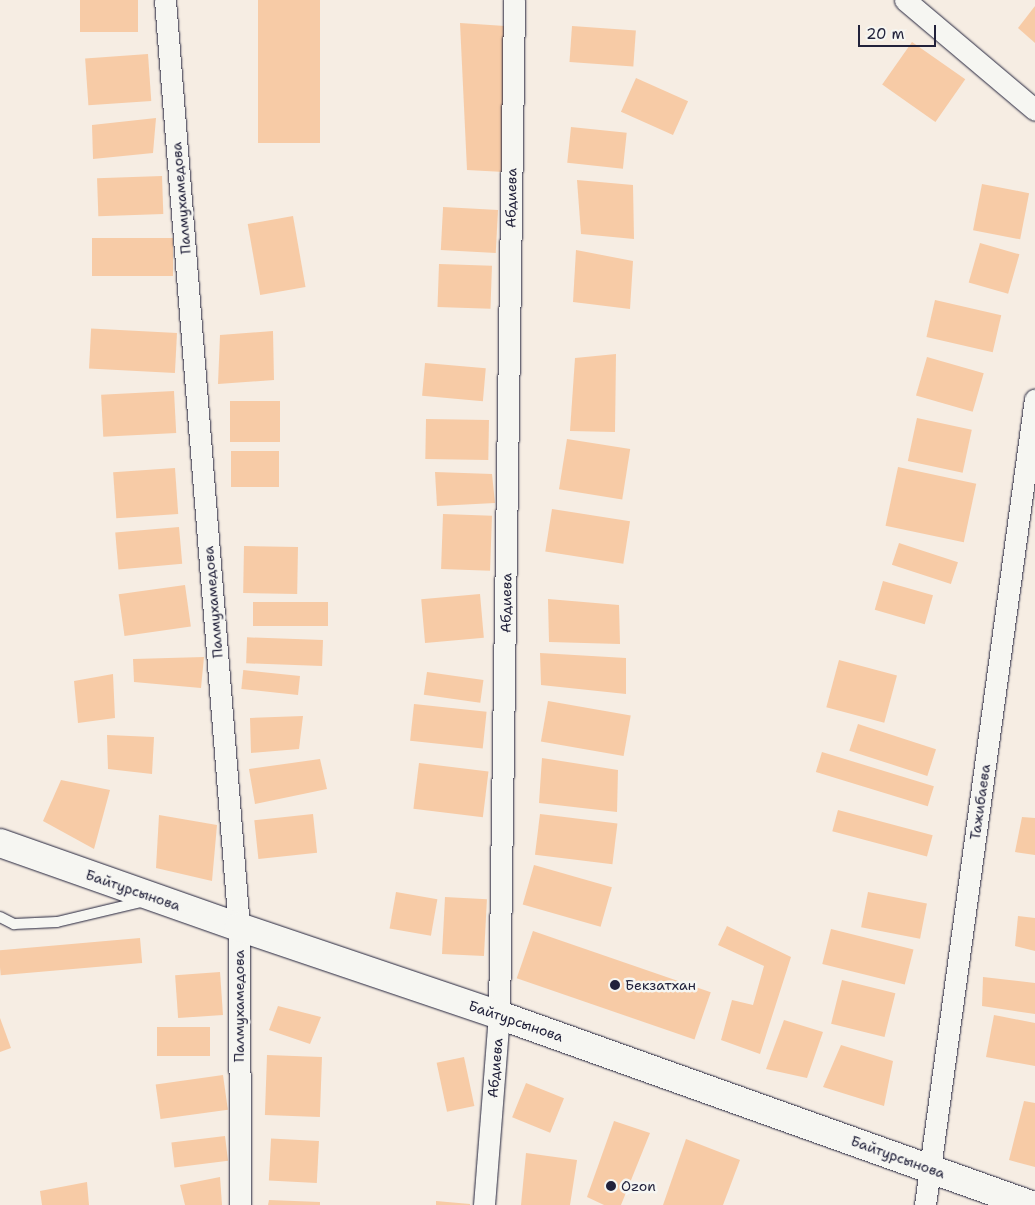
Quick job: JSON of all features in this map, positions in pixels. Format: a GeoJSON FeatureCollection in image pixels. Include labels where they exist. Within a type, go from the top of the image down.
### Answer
{"type":"FeatureCollection","features":[{"type":"Feature","properties":{"kind":"main road","name":"Байтурсынова"},"geometry":{"type":"LineString","coordinates":[[0,843],[239,927],[500,1015],[1031,1205]]}},
{"type":"Feature","properties":{"kind":"street","name":"Палмухамедова"},"geometry":{"type":"LineString","coordinates":[[165,0],[239,927],[240,1205]]}},
{"type":"Feature","properties":{"kind":"street","name":"Абдиева"},"geometry":{"type":"LineString","coordinates":[[484,1205],[500,1015],[514,0]]}},
{"type":"Feature","properties":{"kind":"street"},"geometry":{"type":"LineString","coordinates":[[905,0],[1035,110]]}},
{"type":"Feature","properties":{"kind":"street","name":"Тажибаева"},"geometry":{"type":"LineString","coordinates":[[925,1205],[1035,399]]}},
{"type":"Feature","properties":{"kind":"lane"},"geometry":{"type":"LineString","coordinates":[[0,917],[14,924],[57,922],[159,898]]}},
{"type":"Feature","properties":{"kind":"building"},"geometry":{"type":"Polygon","coordinates":[[[80,0],[138,0],[138,32],[80,32],[80,0]]]}},
{"type":"Feature","properties":{"kind":"building"},"geometry":{"type":"Polygon","coordinates":[[[258,0],[320,0],[320,143],[258,143],[258,0]]]}},
{"type":"Feature","properties":{"kind":"building"},"geometry":{"type":"Polygon","coordinates":[[[1035,6],[1035,43],[1018,28],[1035,6]]]}},
{"type":"Feature","properties":{"kind":"building"},"geometry":{"type":"Polygon","coordinates":[[[460,23],[505,26],[504,172],[467,170],[460,23]]]}},
{"type":"Feature","properties":{"kind":"building"},"geometry":{"type":"Polygon","coordinates":[[[572,26],[636,30],[633,66],[569,62],[572,26]]]}},
{"type":"Feature","properties":{"kind":"building"},"geometry":{"type":"Polygon","coordinates":[[[912,42],[965,79],[935,122],[882,85],[912,42]]]}},
{"type":"Feature","properties":{"kind":"building"},"geometry":{"type":"Polygon","coordinates":[[[148,54],[151,101],[88,105],[85,58],[148,54]]]}},
{"type":"Feature","properties":{"kind":"building"},"geometry":{"type":"Polygon","coordinates":[[[636,78],[688,101],[673,135],[621,112],[636,78]]]}},
{"type":"Feature","properties":{"kind":"building"},"geometry":{"type":"Polygon","coordinates":[[[156,118],[153,153],[93,159],[92,125],[156,118]]]}},
{"type":"Feature","properties":{"kind":"building"},"geometry":{"type":"Polygon","coordinates":[[[571,127],[627,133],[623,169],[567,163],[571,127]]]}},
{"type":"Feature","properties":{"kind":"building"},"geometry":{"type":"Polygon","coordinates":[[[162,176],[163,214],[98,216],[97,178],[162,176]]]}},
{"type":"Feature","properties":{"kind":"building"},"geometry":{"type":"Polygon","coordinates":[[[577,180],[633,185],[634,239],[581,234],[577,180]]]}},
{"type":"Feature","properties":{"kind":"building"},"geometry":{"type":"Polygon","coordinates":[[[982,184],[1029,193],[1020,239],[973,230],[982,184]]]}},
{"type":"Feature","properties":{"kind":"building"},"geometry":{"type":"Polygon","coordinates":[[[443,207],[498,210],[496,253],[441,250],[443,207]]]}},
{"type":"Feature","properties":{"kind":"building"},"geometry":{"type":"Polygon","coordinates":[[[293,216],[306,287],[260,295],[248,224],[293,216]]]}},
{"type":"Feature","properties":{"kind":"building"},"geometry":{"type":"Polygon","coordinates":[[[92,238],[173,238],[173,276],[92,276],[92,238]]]}},
{"type":"Feature","properties":{"kind":"building"},"geometry":{"type":"Polygon","coordinates":[[[980,243],[1019,254],[1008,294],[969,282],[980,243]]]}},
{"type":"Feature","properties":{"kind":"building"},"geometry":{"type":"Polygon","coordinates":[[[576,250],[633,261],[630,309],[573,302],[576,250]]]}},
{"type":"Feature","properties":{"kind":"building"},"geometry":{"type":"Polygon","coordinates":[[[439,264],[492,266],[490,309],[437,307],[439,264]]]}},
{"type":"Feature","properties":{"kind":"building"},"geometry":{"type":"Polygon","coordinates":[[[935,300],[1001,315],[993,352],[926,337],[935,300]]]}},
{"type":"Feature","properties":{"kind":"building"},"geometry":{"type":"Polygon","coordinates":[[[91,328],[177,333],[175,373],[89,368],[91,328]]]}},
{"type":"Feature","properties":{"kind":"building"},"geometry":{"type":"Polygon","coordinates":[[[273,331],[274,380],[218,384],[220,335],[273,331]]]}},
{"type":"Feature","properties":{"kind":"building"},"geometry":{"type":"Polygon","coordinates":[[[616,354],[615,432],[570,431],[575,358],[616,354]]]}},
{"type":"Feature","properties":{"kind":"building"},"geometry":{"type":"Polygon","coordinates":[[[927,357],[984,373],[973,412],[916,395],[927,357]]]}},
{"type":"Feature","properties":{"kind":"building"},"geometry":{"type":"Polygon","coordinates":[[[425,363],[486,368],[483,401],[422,396],[425,363]]]}},
{"type":"Feature","properties":{"kind":"building"},"geometry":{"type":"Polygon","coordinates":[[[174,391],[176,433],[103,437],[101,395],[174,391]]]}},
{"type":"Feature","properties":{"kind":"building"},"geometry":{"type":"Polygon","coordinates":[[[230,401],[280,401],[280,442],[230,442],[230,401]]]}},
{"type":"Feature","properties":{"kind":"building"},"geometry":{"type":"Polygon","coordinates":[[[917,418],[972,430],[963,473],[908,461],[917,418]]]}},
{"type":"Feature","properties":{"kind":"building"},"geometry":{"type":"Polygon","coordinates":[[[426,419],[489,420],[488,460],[425,459],[426,419]]]}},
{"type":"Feature","properties":{"kind":"building"},"geometry":{"type":"Polygon","coordinates":[[[567,439],[630,449],[622,499],[559,489],[567,439]]]}},
{"type":"Feature","properties":{"kind":"building"},"geometry":{"type":"Polygon","coordinates":[[[231,451],[279,451],[279,487],[231,487],[231,451]]]}},
{"type":"Feature","properties":{"kind":"building"},"geometry":{"type":"Polygon","coordinates":[[[898,467],[976,484],[964,542],[886,526],[898,467]]]}},
{"type":"Feature","properties":{"kind":"building"},"geometry":{"type":"Polygon","coordinates":[[[175,468],[178,514],[116,518],[113,472],[175,468]]]}},
{"type":"Feature","properties":{"kind":"building"},"geometry":{"type":"Polygon","coordinates":[[[435,472],[492,474],[495,503],[437,506],[435,472]]]}},
{"type":"Feature","properties":{"kind":"building"},"geometry":{"type":"Polygon","coordinates":[[[552,509],[630,521],[623,564],[545,551],[552,509]]]}},
{"type":"Feature","properties":{"kind":"building"},"geometry":{"type":"Polygon","coordinates":[[[443,514],[492,516],[490,571],[441,569],[443,514]]]}},
{"type":"Feature","properties":{"kind":"building"},"geometry":{"type":"Polygon","coordinates":[[[179,527],[182,564],[118,569],[115,533],[179,527]]]}},
{"type":"Feature","properties":{"kind":"building"},"geometry":{"type":"Polygon","coordinates":[[[899,543],[958,562],[951,584],[892,565],[899,543]]]}},
{"type":"Feature","properties":{"kind":"building"},"geometry":{"type":"Polygon","coordinates":[[[244,546],[298,547],[297,594],[243,593],[244,546]]]}},
{"type":"Feature","properties":{"kind":"building"},"geometry":{"type":"Polygon","coordinates":[[[883,581],[933,595],[925,624],[875,610],[883,581]]]}},
{"type":"Feature","properties":{"kind":"building"},"geometry":{"type":"Polygon","coordinates":[[[185,585],[191,627],[124,636],[119,594],[185,585]]]}},
{"type":"Feature","properties":{"kind":"building"},"geometry":{"type":"Polygon","coordinates":[[[480,594],[484,638],[425,643],[421,599],[480,594]]]}},
{"type":"Feature","properties":{"kind":"building"},"geometry":{"type":"Polygon","coordinates":[[[548,599],[619,605],[620,644],[549,642],[548,599]]]}},
{"type":"Feature","properties":{"kind":"building"},"geometry":{"type":"Polygon","coordinates":[[[253,602],[328,602],[328,626],[253,626],[253,602]]]}},
{"type":"Feature","properties":{"kind":"building"},"geometry":{"type":"Polygon","coordinates":[[[247,637],[323,640],[322,666],[246,663],[247,637]]]}},
{"type":"Feature","properties":{"kind":"building"},"geometry":{"type":"Polygon","coordinates":[[[540,653],[626,658],[626,694],[541,685],[540,653]]]}},
{"type":"Feature","properties":{"kind":"building"},"geometry":{"type":"Polygon","coordinates":[[[204,657],[201,688],[134,682],[133,659],[204,657]]]}},
{"type":"Feature","properties":{"kind":"building"},"geometry":{"type":"Polygon","coordinates":[[[839,660],[897,676],[884,723],[826,707],[839,660]]]}},
{"type":"Feature","properties":{"kind":"building"},"geometry":{"type":"Polygon","coordinates":[[[243,670],[300,676],[298,695],[241,689],[243,670]]]}},
{"type":"Feature","properties":{"kind":"building"},"geometry":{"type":"Polygon","coordinates":[[[427,672],[483,680],[480,703],[424,695],[427,672]]]}},
{"type":"Feature","properties":{"kind":"building"},"geometry":{"type":"Polygon","coordinates":[[[113,674],[115,718],[78,723],[74,681],[113,674]]]}},
{"type":"Feature","properties":{"kind":"building"},"geometry":{"type":"Polygon","coordinates":[[[548,701],[631,716],[624,756],[541,741],[548,701]]]}},
{"type":"Feature","properties":{"kind":"building"},"geometry":{"type":"Polygon","coordinates":[[[414,704],[487,712],[483,748],[410,741],[414,704]]]}},
{"type":"Feature","properties":{"kind":"building"},"geometry":{"type":"Polygon","coordinates":[[[303,716],[299,749],[251,753],[250,718],[303,716]]]}},
{"type":"Feature","properties":{"kind":"building"},"geometry":{"type":"Polygon","coordinates":[[[858,724],[936,749],[927,776],[849,751],[858,724]]]}},
{"type":"Feature","properties":{"kind":"building"},"geometry":{"type":"Polygon","coordinates":[[[107,735],[154,737],[152,774],[108,769],[107,735]]]}},
{"type":"Feature","properties":{"kind":"building"},"geometry":{"type":"Polygon","coordinates":[[[822,752],[934,786],[928,806],[816,772],[822,752]]]}},
{"type":"Feature","properties":{"kind":"building"},"geometry":{"type":"Polygon","coordinates":[[[542,758],[618,770],[617,812],[539,803],[542,758]]]}},
{"type":"Feature","properties":{"kind":"building"},"geometry":{"type":"Polygon","coordinates":[[[320,759],[327,789],[255,804],[249,769],[320,759]]]}},
{"type":"Feature","properties":{"kind":"building"},"geometry":{"type":"Polygon","coordinates":[[[419,763],[488,772],[483,817],[413,809],[419,763]]]}},
{"type":"Feature","properties":{"kind":"building"},"geometry":{"type":"Polygon","coordinates":[[[61,780],[110,790],[94,849],[43,821],[61,780]]]}},
{"type":"Feature","properties":{"kind":"building"},"geometry":{"type":"Polygon","coordinates":[[[838,810],[933,835],[927,857],[832,831],[838,810]]]}},
{"type":"Feature","properties":{"kind":"building"},"geometry":{"type":"Polygon","coordinates":[[[313,814],[317,853],[258,859],[254,820],[313,814]]]}},
{"type":"Feature","properties":{"kind":"building"},"geometry":{"type":"Polygon","coordinates":[[[540,814],[617,824],[612,864],[535,855],[540,814]]]}},
{"type":"Feature","properties":{"kind":"building"},"geometry":{"type":"Polygon","coordinates":[[[159,815],[217,825],[212,881],[156,868],[159,815]]]}},
{"type":"Feature","properties":{"kind":"building"},"geometry":{"type":"Polygon","coordinates":[[[1022,817],[1035,818],[1035,855],[1015,852],[1022,817]]]}},
{"type":"Feature","properties":{"kind":"building"},"geometry":{"type":"Polygon","coordinates":[[[534,865],[612,887],[601,927],[523,904],[534,865]]]}},
{"type":"Feature","properties":{"kind":"building"},"geometry":{"type":"Polygon","coordinates":[[[396,892],[437,899],[431,936],[390,928],[396,892]]]}},
{"type":"Feature","properties":{"kind":"building"},"geometry":{"type":"Polygon","coordinates":[[[868,892],[927,903],[920,939],[861,927],[868,892]]]}},
{"type":"Feature","properties":{"kind":"building"},"geometry":{"type":"Polygon","coordinates":[[[445,897],[487,899],[484,956],[442,954],[445,897]]]}},
{"type":"Feature","properties":{"kind":"building"},"geometry":{"type":"Polygon","coordinates":[[[1018,916],[1035,918],[1035,951],[1015,946],[1018,916]]]}},
{"type":"Feature","properties":{"kind":"building"},"geometry":{"type":"Polygon","coordinates":[[[727,926],[791,957],[760,1054],[721,1040],[732,1000],[753,1005],[764,966],[718,945],[727,926]]]}},
{"type":"Feature","properties":{"kind":"building"},"geometry":{"type":"Polygon","coordinates":[[[831,929],[913,950],[905,984],[822,964],[831,929]]]}},
{"type":"Feature","properties":{"kind":"building","name":"Бекзатхан"},"geometry":{"type":"Polygon","coordinates":[[[533,931],[711,992],[694,1039],[517,978],[533,931]]]}},
{"type":"Feature","properties":{"kind":"building"},"geometry":{"type":"Polygon","coordinates":[[[140,938],[142,963],[1,975],[0,950],[140,938]]]}},
{"type":"Feature","properties":{"kind":"building"},"geometry":{"type":"Polygon","coordinates":[[[220,972],[223,1015],[178,1018],[175,975],[220,972]]]}},
{"type":"Feature","properties":{"kind":"building"},"geometry":{"type":"Polygon","coordinates":[[[983,977],[1035,983],[1035,1014],[982,1006],[983,977]]]}},
{"type":"Feature","properties":{"kind":"building"},"geometry":{"type":"Polygon","coordinates":[[[842,980],[895,993],[884,1037],[831,1024],[842,980]]]}},
{"type":"Feature","properties":{"kind":"building"},"geometry":{"type":"Polygon","coordinates":[[[278,1006],[321,1017],[310,1044],[269,1030],[278,1006]]]}},
{"type":"Feature","properties":{"kind":"building"},"geometry":{"type":"Polygon","coordinates":[[[994,1015],[1035,1023],[1035,1066],[986,1057],[994,1015]]]}},
{"type":"Feature","properties":{"kind":"building"},"geometry":{"type":"Polygon","coordinates":[[[0,1018],[11,1048],[0,1052],[0,1018]]]}},
{"type":"Feature","properties":{"kind":"building"},"geometry":{"type":"Polygon","coordinates":[[[784,1020],[823,1032],[807,1078],[766,1069],[784,1020]]]}},
{"type":"Feature","properties":{"kind":"building"},"geometry":{"type":"Polygon","coordinates":[[[157,1027],[210,1027],[210,1056],[157,1056],[157,1027]]]}},
{"type":"Feature","properties":{"kind":"building"},"geometry":{"type":"Polygon","coordinates":[[[841,1045],[893,1061],[884,1106],[823,1087],[841,1045]]]}},
{"type":"Feature","properties":{"kind":"building"},"geometry":{"type":"Polygon","coordinates":[[[267,1055],[322,1057],[320,1117],[265,1115],[267,1055]]]}},
{"type":"Feature","properties":{"kind":"building"},"geometry":{"type":"Polygon","coordinates":[[[464,1057],[474,1106],[447,1112],[437,1063],[464,1057]]]}},
{"type":"Feature","properties":{"kind":"building"},"geometry":{"type":"Polygon","coordinates":[[[223,1075],[228,1110],[161,1119],[156,1084],[223,1075]]]}},
{"type":"Feature","properties":{"kind":"building"},"geometry":{"type":"Polygon","coordinates":[[[526,1083],[564,1098],[550,1133],[512,1117],[526,1083]]]}},
{"type":"Feature","properties":{"kind":"building"},"geometry":{"type":"Polygon","coordinates":[[[1024,1101],[1035,1103],[1035,1167],[1009,1160],[1024,1101]]]}},
{"type":"Feature","properties":{"kind":"building"},"geometry":{"type":"Polygon","coordinates":[[[614,1121],[650,1133],[621,1205],[604,1205],[587,1197],[614,1121]]]}},
{"type":"Feature","properties":{"kind":"building"},"geometry":{"type":"Polygon","coordinates":[[[225,1136],[228,1161],[174,1167],[171,1143],[225,1136]]]}},
{"type":"Feature","properties":{"kind":"building"},"geometry":{"type":"Polygon","coordinates":[[[271,1138],[319,1141],[317,1183],[269,1180],[271,1138]]]}},
{"type":"Feature","properties":{"kind":"building"},"geometry":{"type":"Polygon","coordinates":[[[686,1139],[740,1160],[723,1205],[663,1205],[686,1139]]]}},
{"type":"Feature","properties":{"kind":"building"},"geometry":{"type":"Polygon","coordinates":[[[526,1153],[577,1160],[570,1205],[521,1205],[526,1153]]]}},
{"type":"Feature","properties":{"kind":"building"},"geometry":{"type":"Polygon","coordinates":[[[220,1177],[222,1205],[185,1205],[180,1185],[220,1177]]]}},
{"type":"Feature","properties":{"kind":"building"},"geometry":{"type":"Polygon","coordinates":[[[87,1182],[89,1205],[42,1205],[40,1191],[87,1182]]]}},
{"type":"Feature","properties":{"kind":"building"},"geometry":{"type":"Polygon","coordinates":[[[269,1200],[320,1202],[320,1205],[268,1205],[269,1200]]]}},
{"type":"Feature","properties":{"kind":"building"},"geometry":{"type":"Polygon","coordinates":[[[436,1201],[470,1204],[470,1205],[436,1205],[436,1201]]]}},
{"type":"Feature","properties":{"kind":"place","name":"Бекзатхан"},"geometry":{"type":"Point","coordinates":[615,985]}},
{"type":"Feature","properties":{"kind":"place","name":"Ozon"},"geometry":{"type":"Point","coordinates":[611,1186]}}]}
